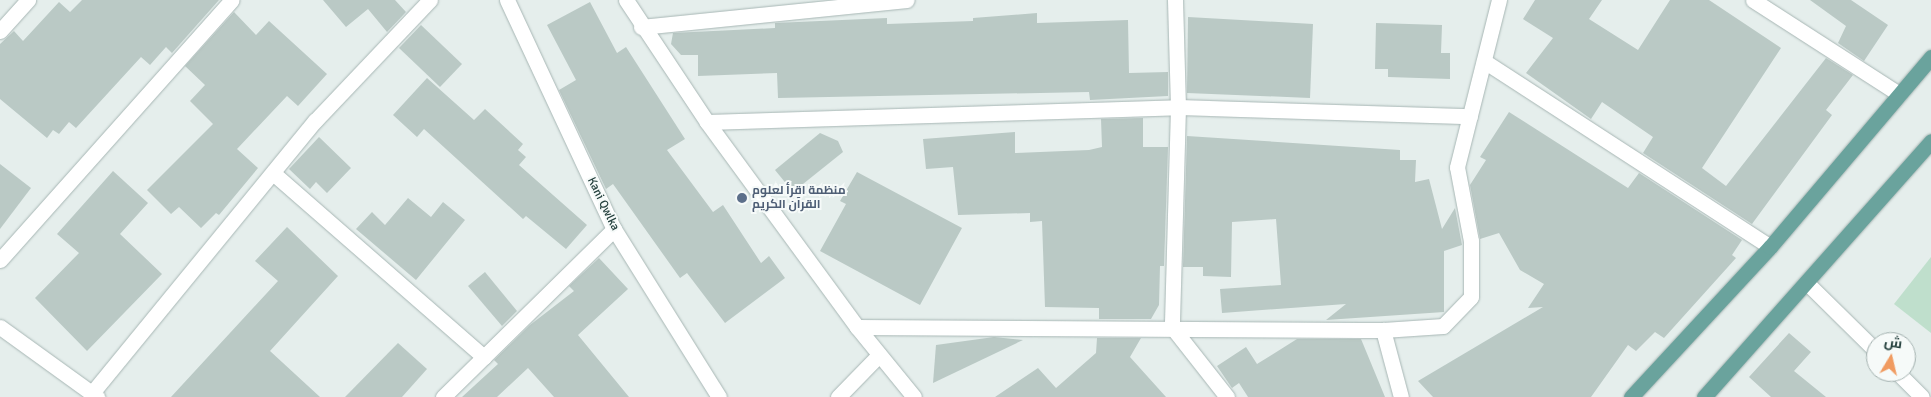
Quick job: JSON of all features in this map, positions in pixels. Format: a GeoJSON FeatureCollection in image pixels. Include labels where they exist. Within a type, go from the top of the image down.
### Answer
{"type":"FeatureCollection","features":[{"type":"Feature","properties":{"kind":"main road"},"geometry":{"type":"LineString","coordinates":[[1631,397],[1770,246],[1931,57]]}},
{"type":"Feature","properties":{"kind":"main road"},"geometry":{"type":"LineString","coordinates":[[1704,397],[1808,284],[1931,140]]}},
{"type":"Feature","properties":{"kind":"street"},"geometry":{"type":"LineString","coordinates":[[0,31],[28,0]]}},
{"type":"Feature","properties":{"kind":"street"},"geometry":{"type":"LineString","coordinates":[[0,260],[232,0]]}},
{"type":"Feature","properties":{"kind":"street"},"geometry":{"type":"LineString","coordinates":[[0,327],[95,395],[273,172],[430,0]]}},
{"type":"Feature","properties":{"kind":"street","name":"Kani Qwlka"},"geometry":{"type":"LineString","coordinates":[[507,0],[614,229],[719,397]]}},
{"type":"Feature","properties":{"kind":"street"},"geometry":{"type":"LineString","coordinates":[[626,0],[707,122],[857,328],[914,397]]}},
{"type":"Feature","properties":{"kind":"street"},"geometry":{"type":"LineString","coordinates":[[642,26],[907,0]]}},
{"type":"Feature","properties":{"kind":"street"},"geometry":{"type":"LineString","coordinates":[[1175,0],[1178,107],[1172,327],[1227,397]]}},
{"type":"Feature","properties":{"kind":"street"},"geometry":{"type":"LineString","coordinates":[[857,328],[1172,327],[1383,330],[1444,326],[1472,298],[1471,241],[1458,167],[1499,0]]}},
{"type":"Feature","properties":{"kind":"street"},"geometry":{"type":"LineString","coordinates":[[1753,0],[1899,94]]}},
{"type":"Feature","properties":{"kind":"street"},"geometry":{"type":"LineString","coordinates":[[1484,61],[1770,246]]}},
{"type":"Feature","properties":{"kind":"street"},"geometry":{"type":"LineString","coordinates":[[707,122],[1178,107],[1470,116]]}},
{"type":"Feature","properties":{"kind":"street"},"geometry":{"type":"LineString","coordinates":[[273,172],[484,357]]}},
{"type":"Feature","properties":{"kind":"street"},"geometry":{"type":"LineString","coordinates":[[443,397],[614,229]]}},
{"type":"Feature","properties":{"kind":"street"},"geometry":{"type":"LineString","coordinates":[[1808,284],[1866,341]]}},
{"type":"Feature","properties":{"kind":"street"},"geometry":{"type":"LineString","coordinates":[[1383,330],[1401,397]]}},
{"type":"Feature","properties":{"kind":"street"},"geometry":{"type":"LineString","coordinates":[[838,397],[879,355]]}},
{"type":"Feature","properties":{"kind":"street"},"geometry":{"type":"LineString","coordinates":[[1907,382],[1922,397]]}},
{"type":"Feature","properties":{"kind":"green space"},"geometry":{"type":"Polygon","coordinates":[[[1931,257],[1931,333],[1894,304],[1931,257]]]}},
{"type":"Feature","properties":{"kind":"building"},"geometry":{"type":"Polygon","coordinates":[[[82,0],[219,0],[172,53],[166,47],[150,65],[141,57],[76,128],[69,122],[59,134],[53,130],[47,138],[0,99],[0,44],[14,31],[23,41],[59,2],[70,12],[82,0]]]}},
{"type":"Feature","properties":{"kind":"building"},"geometry":{"type":"Polygon","coordinates":[[[323,0],[395,0],[406,12],[387,32],[368,9],[346,27],[323,0]]]}},
{"type":"Feature","properties":{"kind":"building"},"geometry":{"type":"Polygon","coordinates":[[[1535,0],[1602,0],[1589,19],[1638,50],[1670,0],[1709,0],[1781,48],[1702,168],[1726,186],[1826,58],[1853,75],[1826,110],[1832,115],[1752,224],[1643,153],[1653,137],[1602,102],[1591,119],[1526,73],[1553,38],[1523,19],[1535,0]]]}},
{"type":"Feature","properties":{"kind":"building"},"geometry":{"type":"Polygon","coordinates":[[[1810,0],[1851,0],[1888,25],[1864,61],[1838,43],[1846,26],[1810,0]]]}},
{"type":"Feature","properties":{"kind":"building"},"geometry":{"type":"Polygon","coordinates":[[[590,2],[617,53],[626,47],[685,139],[667,150],[713,212],[723,205],[761,263],[769,256],[785,278],[725,323],[687,273],[680,278],[613,184],[606,189],[559,90],[576,80],[547,25],[590,2]]]}},
{"type":"Feature","properties":{"kind":"building"},"geometry":{"type":"Polygon","coordinates":[[[234,12],[256,35],[269,21],[327,74],[298,106],[287,96],[237,149],[258,168],[219,215],[216,213],[201,228],[179,207],[171,214],[147,190],[213,124],[190,101],[205,85],[185,66],[234,12]]]}},
{"type":"Feature","properties":{"kind":"building"},"geometry":{"type":"Polygon","coordinates":[[[1037,13],[1037,23],[1128,20],[1129,73],[1168,72],[1168,96],[1090,100],[1089,92],[778,98],[777,73],[698,76],[698,55],[681,55],[671,44],[673,33],[775,28],[775,23],[887,18],[887,24],[973,21],[973,18],[1037,13]]]}},
{"type":"Feature","properties":{"kind":"building"},"geometry":{"type":"Polygon","coordinates":[[[1188,17],[1313,24],[1310,98],[1187,93],[1188,17]]]}},
{"type":"Feature","properties":{"kind":"building"},"geometry":{"type":"Polygon","coordinates":[[[1376,23],[1442,25],[1441,53],[1450,53],[1450,79],[1388,77],[1388,69],[1375,69],[1376,23]]]}},
{"type":"Feature","properties":{"kind":"building"},"geometry":{"type":"Polygon","coordinates":[[[421,25],[462,64],[440,87],[399,48],[421,25]]]}},
{"type":"Feature","properties":{"kind":"building"},"geometry":{"type":"Polygon","coordinates":[[[427,78],[474,120],[485,109],[523,144],[518,150],[526,157],[519,165],[587,225],[566,249],[526,216],[523,219],[424,129],[417,137],[393,115],[427,78]]]}},
{"type":"Feature","properties":{"kind":"building"},"geometry":{"type":"Polygon","coordinates":[[[1509,112],[1628,188],[1639,173],[1742,240],[1732,255],[1736,258],[1664,338],[1655,332],[1636,351],[1628,345],[1591,397],[1433,397],[1418,381],[1543,307],[1528,308],[1544,284],[1520,270],[1499,233],[1480,239],[1470,185],[1486,160],[1480,157],[1509,112]]]}},
{"type":"Feature","properties":{"kind":"building"},"geometry":{"type":"Polygon","coordinates":[[[1143,118],[1143,147],[1168,147],[1164,266],[1160,266],[1159,305],[1151,319],[1099,319],[1099,308],[1045,307],[1042,221],[1030,222],[1030,213],[958,215],[953,167],[926,169],[923,139],[1015,132],[1015,153],[1089,150],[1102,147],[1101,119],[1143,118]]]}},
{"type":"Feature","properties":{"kind":"building"},"geometry":{"type":"Polygon","coordinates":[[[820,133],[838,141],[843,152],[793,192],[775,170],[820,133]]]}},
{"type":"Feature","properties":{"kind":"building"},"geometry":{"type":"Polygon","coordinates":[[[1187,136],[1400,150],[1400,160],[1416,160],[1415,182],[1429,179],[1442,229],[1455,208],[1462,245],[1444,251],[1444,312],[1326,320],[1346,304],[1222,313],[1220,289],[1281,285],[1276,219],[1232,222],[1231,277],[1203,276],[1203,267],[1183,267],[1187,136]]]}},
{"type":"Feature","properties":{"kind":"building"},"geometry":{"type":"Polygon","coordinates":[[[319,137],[351,168],[327,193],[316,182],[310,189],[289,169],[319,137]]]}},
{"type":"Feature","properties":{"kind":"building"},"geometry":{"type":"Polygon","coordinates":[[[0,164],[31,188],[0,229],[0,164]]]}},
{"type":"Feature","properties":{"kind":"building"},"geometry":{"type":"Polygon","coordinates":[[[113,171],[148,203],[120,234],[162,274],[87,351],[35,298],[79,253],[57,234],[113,171]]]}},
{"type":"Feature","properties":{"kind":"building"},"geometry":{"type":"Polygon","coordinates":[[[857,172],[962,228],[920,305],[820,251],[846,204],[840,201],[857,172]]]}},
{"type":"Feature","properties":{"kind":"building"},"geometry":{"type":"Polygon","coordinates":[[[408,198],[431,217],[443,202],[465,220],[416,280],[356,229],[372,212],[385,225],[408,198]]]}},
{"type":"Feature","properties":{"kind":"building"},"geometry":{"type":"Polygon","coordinates":[[[287,227],[338,276],[270,351],[320,397],[171,397],[278,281],[255,261],[287,227]]]}},
{"type":"Feature","properties":{"kind":"building"},"geometry":{"type":"Polygon","coordinates":[[[599,258],[628,289],[578,335],[629,397],[554,397],[528,368],[497,397],[462,397],[498,364],[494,360],[530,325],[574,291],[569,286],[599,258]]]}},
{"type":"Feature","properties":{"kind":"building"},"geometry":{"type":"Polygon","coordinates":[[[485,272],[517,311],[502,326],[468,286],[485,272]]]}},
{"type":"Feature","properties":{"kind":"building"},"geometry":{"type":"Polygon","coordinates":[[[1789,333],[1811,352],[1794,371],[1826,397],[1771,397],[1749,377],[1789,333]]]}},
{"type":"Feature","properties":{"kind":"building"},"geometry":{"type":"Polygon","coordinates":[[[994,337],[1023,340],[933,383],[936,345],[994,337]]]}},
{"type":"Feature","properties":{"kind":"building"},"geometry":{"type":"Polygon","coordinates":[[[1097,338],[1141,338],[1130,357],[1166,397],[995,397],[1038,368],[1056,388],[1096,353],[1097,338]]]}},
{"type":"Feature","properties":{"kind":"building"},"geometry":{"type":"Polygon","coordinates":[[[1297,339],[1361,339],[1385,397],[1248,397],[1239,383],[1232,388],[1217,366],[1246,347],[1257,364],[1297,339]]]}},
{"type":"Feature","properties":{"kind":"building"},"geometry":{"type":"Polygon","coordinates":[[[398,343],[427,369],[402,397],[345,397],[398,343]]]}},
{"type":"Feature","properties":{"kind":"place","name":"منظمة اقرأ لعلوم القرآن الكريم"},"geometry":{"type":"Point","coordinates":[742,198]}}]}
